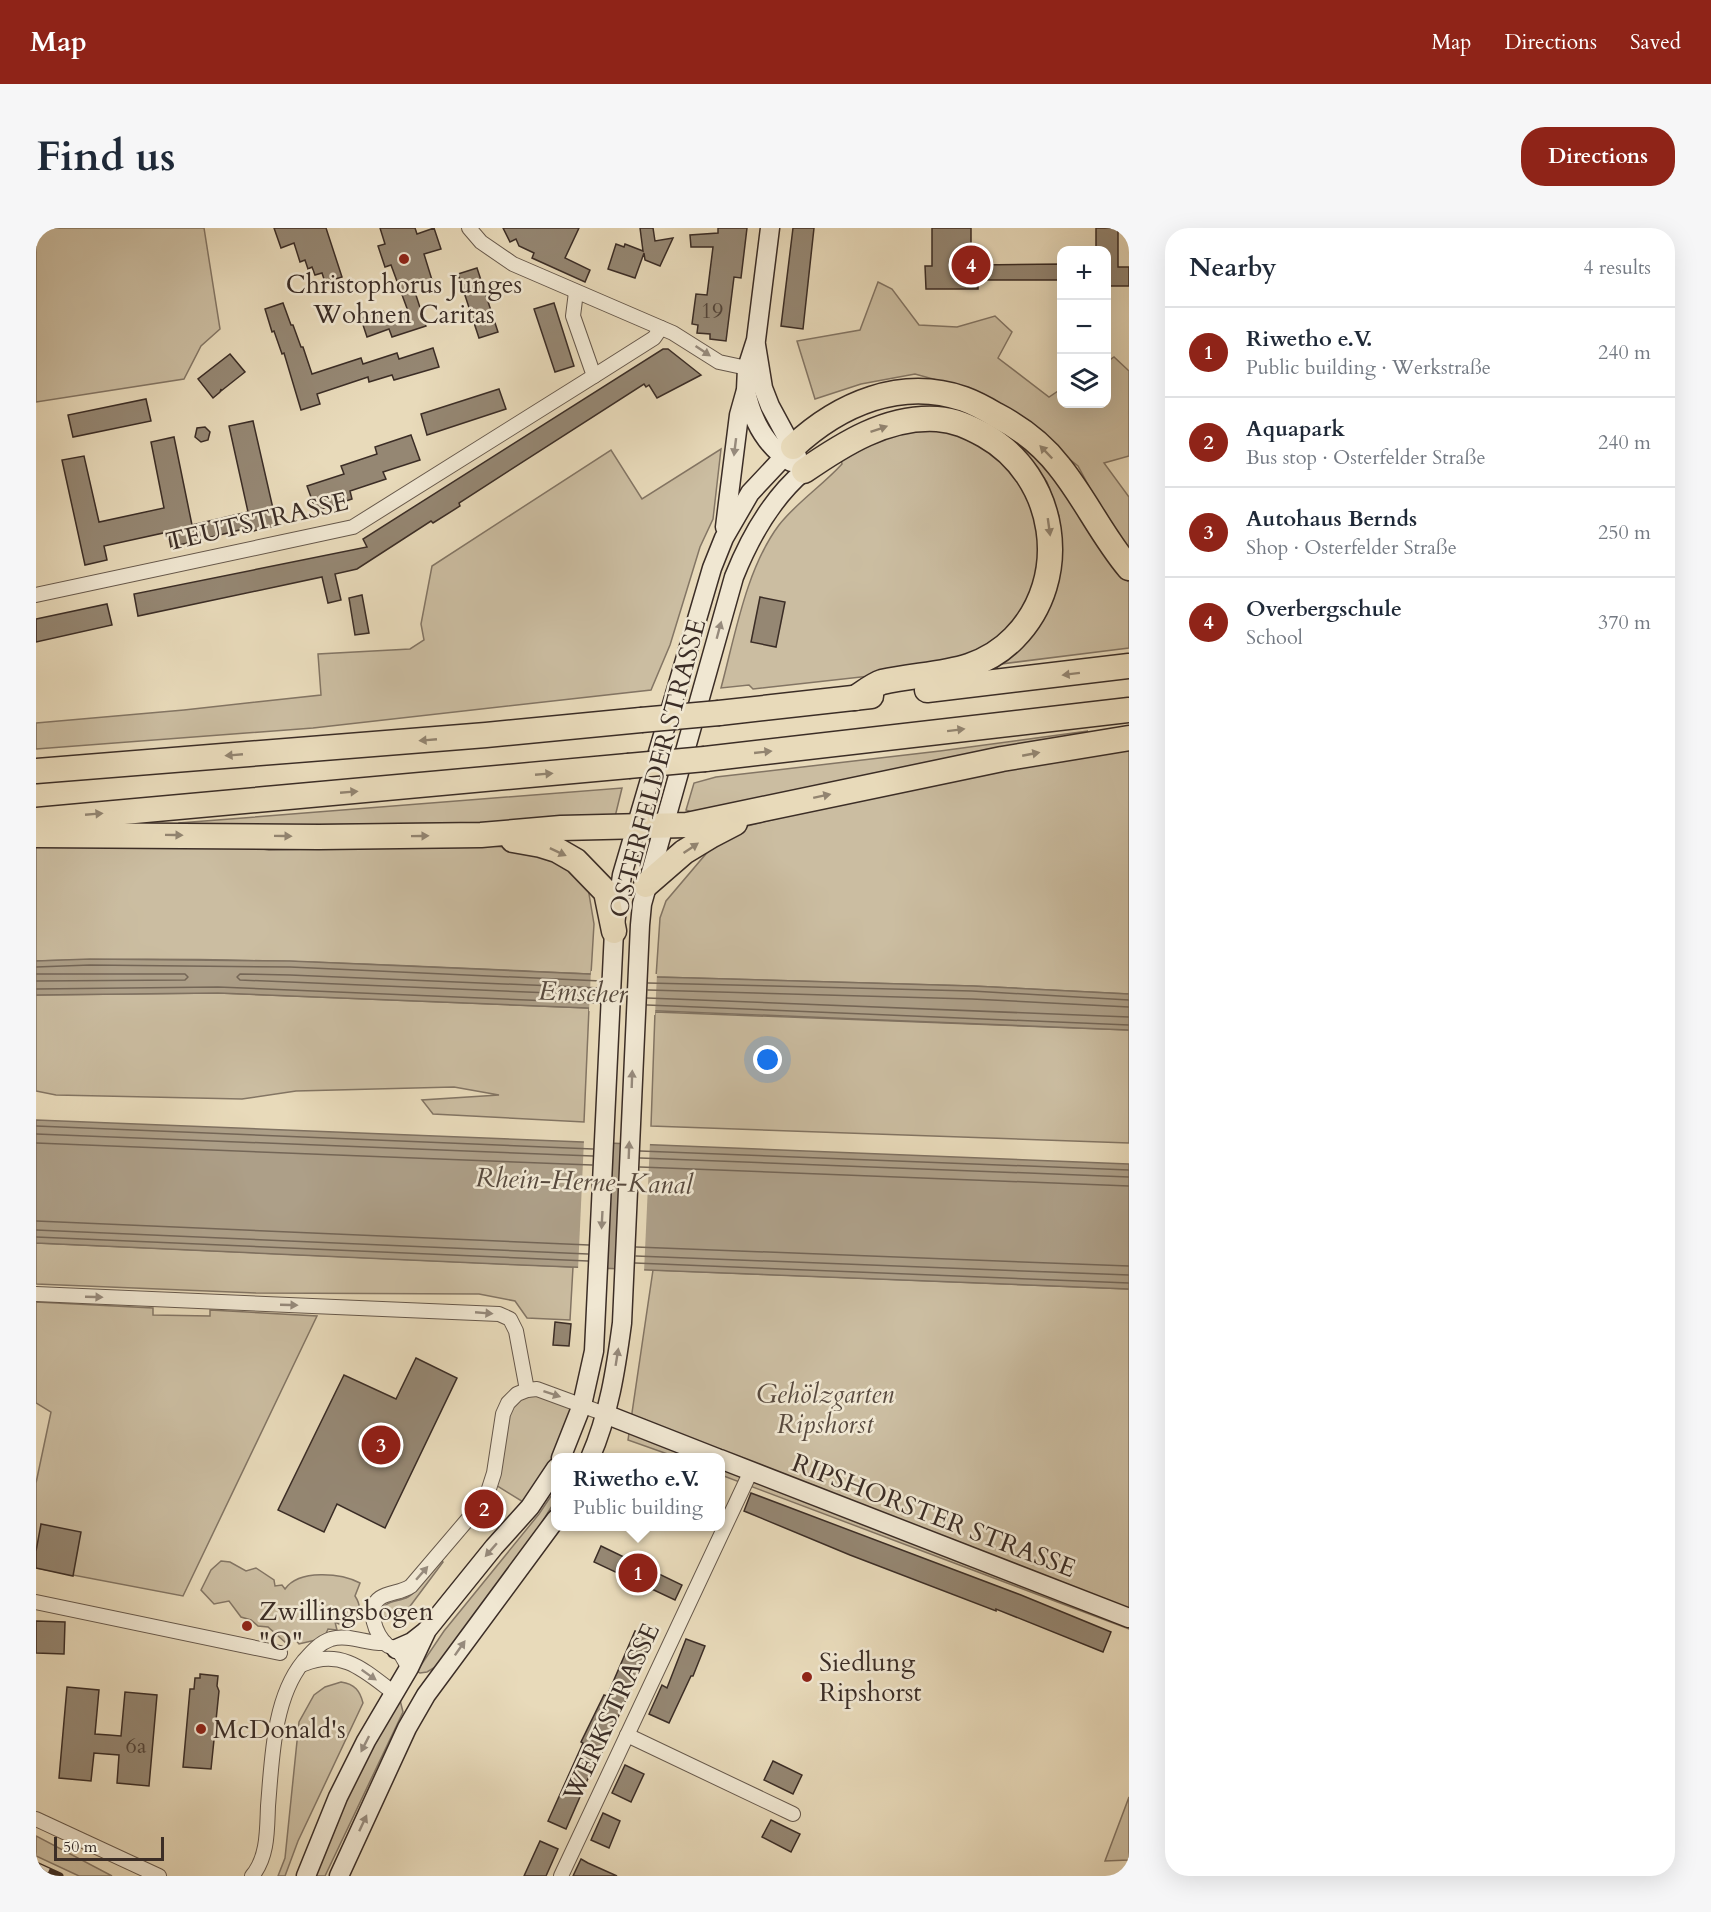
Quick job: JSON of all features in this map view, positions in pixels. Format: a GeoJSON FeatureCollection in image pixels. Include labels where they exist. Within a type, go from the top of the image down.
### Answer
{"type":"FeatureCollection","features":[{"type":"Feature","properties":{"kind":"highway"},"geometry":{"type":"LineString","coordinates":[[788,452],[813,428],[858,403],[877,397],[911,391],[930,392],[964,399],[1014,424],[1046,451],[1071,481],[1106,539],[1129,568]]}},
{"type":"Feature","properties":{"kind":"highway"},"geometry":{"type":"LineString","coordinates":[[804,471],[853,439],[877,429],[915,420],[945,420],[969,427],[1006,450],[1018,461],[1033,482],[1047,514],[1051,554],[1047,580],[1035,610],[1015,637],[995,654],[972,665],[938,675],[880,683],[855,698]]}},
{"type":"Feature","properties":{"kind":"highway"},"geometry":{"type":"LineString","coordinates":[[36,771],[475,736],[719,713],[1129,666]]}},
{"type":"Feature","properties":{"kind":"highway"},"geometry":{"type":"LineString","coordinates":[[36,820],[705,759],[1129,710]]}},
{"type":"Feature","properties":{"kind":"highway"},"geometry":{"type":"LineString","coordinates":[[36,835],[319,837],[481,835],[561,828],[687,825],[1052,750],[1129,738]]}},
{"type":"Feature","properties":{"kind":"highway"},"geometry":{"type":"LineString","coordinates":[[646,885],[684,852],[711,835],[765,809]]}},
{"type":"Feature","properties":{"kind":"highway"},"geometry":{"type":"LineString","coordinates":[[481,835],[541,845],[557,850],[576,861],[606,892],[614,937]]}},
{"type":"Feature","properties":{"kind":"main road","name":"OSTERFELDER STRASSE"},"geometry":{"type":"LineString","coordinates":[[563,1453],[582,1405],[594,1351],[614,937],[622,875],[699,610],[723,538],[739,415],[746,390],[747,368],[756,340],[770,228]]}},
{"type":"Feature","properties":{"kind":"main road","name":"OSTERFELDER STRASSE"},"geometry":{"type":"LineString","coordinates":[[592,1453],[605,1414],[618,1354],[623,1292],[639,944],[646,885],[734,577],[765,514],[787,487],[804,471],[788,452],[763,388],[756,340]]}},
{"type":"Feature","properties":{"kind":"main road","name":"OSTERFELDER STRASSE"},"geometry":{"type":"LineString","coordinates":[[746,390],[750,411],[760,429],[773,448],[788,452]]}},
{"type":"Feature","properties":{"kind":"main road","name":"OSTERFELDER STRASSE"},"geometry":{"type":"LineString","coordinates":[[723,538],[750,493],[788,452]]}},
{"type":"Feature","properties":{"kind":"main road","name":"RIPSHORSTER STRASSE"},"geometry":{"type":"LineString","coordinates":[[605,1414],[706,1453]]}},
{"type":"Feature","properties":{"kind":"main road","name":"RIPSHORSTER STRASSE"},"geometry":{"type":"LineString","coordinates":[[725,1460],[1129,1618]]}},
{"type":"Feature","properties":{"kind":"main road"},"geometry":{"type":"LineString","coordinates":[[391,1646],[412,1642],[427,1630],[494,1546],[530,1507],[551,1474]]}},
{"type":"Feature","properties":{"kind":"main road"},"geometry":{"type":"LineString","coordinates":[[339,1876],[380,1786],[426,1695],[551,1524]]}},
{"type":"Feature","properties":{"kind":"main road"},"geometry":{"type":"LineString","coordinates":[[306,1876],[338,1797],[366,1742],[409,1668],[427,1630]]}},
{"type":"Feature","properties":{"kind":"main road"},"geometry":{"type":"LineString","coordinates":[[409,1668],[426,1695]]}},
{"type":"Feature","properties":{"kind":"main road"},"geometry":{"type":"LineString","coordinates":[[394,1693],[426,1695]]}},
{"type":"Feature","properties":{"kind":"street"},"geometry":{"type":"LineString","coordinates":[[469,228],[495,254],[513,264],[685,339],[719,362],[747,368]]}},
{"type":"Feature","properties":{"kind":"street"},"geometry":{"type":"LineString","coordinates":[[576,292],[573,316],[594,376]]}},
{"type":"Feature","properties":{"kind":"street","name":"TEUTSTRASSE"},"geometry":{"type":"LineString","coordinates":[[36,595],[353,527],[654,338],[661,328]]}},
{"type":"Feature","properties":{"kind":"street"},"geometry":{"type":"LineString","coordinates":[[36,1294],[499,1314],[510,1319],[516,1331],[527,1390]]}},
{"type":"Feature","properties":{"kind":"street"},"geometry":{"type":"LineString","coordinates":[[409,1668],[373,1619],[375,1602],[411,1586],[486,1498],[494,1473],[506,1407],[517,1394],[537,1389],[582,1405]]}},
{"type":"Feature","properties":{"kind":"street","name":"RIPSHORSTER STRASSE"},"geometry":{"type":"LineString","coordinates":[[582,1405],[605,1414]]}},
{"type":"Feature","properties":{"kind":"street","name":"WERKSTRASSE"},"geometry":{"type":"LineString","coordinates":[[725,1526],[751,1471]]}},
{"type":"Feature","properties":{"kind":"street","name":"WERKSTRASSE"},"geometry":{"type":"LineString","coordinates":[[561,1876],[723,1531]]}},
{"type":"Feature","properties":{"kind":"street"},"geometry":{"type":"LineString","coordinates":[[36,1602],[280,1653]]}},
{"type":"Feature","properties":{"kind":"street"},"geometry":{"type":"LineString","coordinates":[[252,1876],[259,1866],[266,1843],[269,1798],[282,1700],[294,1674],[317,1647],[332,1639],[342,1637],[391,1646]]}},
{"type":"Feature","properties":{"kind":"street"},"geometry":{"type":"LineString","coordinates":[[302,1664],[319,1658],[346,1661],[394,1693]]}},
{"type":"Feature","properties":{"kind":"street"},"geometry":{"type":"LineString","coordinates":[[627,1735],[793,1814]]}},
{"type":"Feature","properties":{"kind":"street"},"geometry":{"type":"LineString","coordinates":[[36,1819],[159,1876]]}},
{"type":"Feature","properties":{"kind":"green space"},"geometry":{"type":"Polygon","coordinates":[[[36,228],[204,228],[220,329],[201,346],[184,379],[36,402],[36,228]]]}},
{"type":"Feature","properties":{"kind":"green space"},"geometry":{"type":"Polygon","coordinates":[[[878,282],[892,289],[919,325],[957,327],[995,316],[1012,332],[998,358],[1049,397],[1057,392],[1057,408],[1111,408],[1111,359],[1114,357],[1129,371],[1129,456],[1104,463],[1129,497],[1129,549],[1106,518],[1078,466],[1017,418],[962,387],[915,374],[861,384],[815,399],[797,341],[860,330],[878,282]]]}},
{"type":"Feature","properties":{"kind":"green space"},"geometry":{"type":"Polygon","coordinates":[[[986,421],[1026,444],[1060,481],[1119,575],[1129,582],[1129,648],[993,665],[1061,553],[1059,516],[1047,482],[1023,450],[986,421]]]}},
{"type":"Feature","properties":{"kind":"green space"},"geometry":{"type":"Polygon","coordinates":[[[946,428],[996,452],[1032,497],[1042,555],[1025,611],[1003,637],[978,654],[915,671],[753,689],[749,685],[721,688],[743,604],[758,562],[779,525],[842,464],[840,454],[878,436],[946,428]]]}},
{"type":"Feature","properties":{"kind":"green space"},"geometry":{"type":"Polygon","coordinates":[[[721,449],[713,519],[700,547],[670,645],[651,690],[313,728],[36,749],[36,723],[321,695],[318,654],[410,649],[424,640],[421,624],[432,566],[611,450],[642,499],[721,449]]]}},
{"type":"Feature","properties":{"kind":"green space"},"geometry":{"type":"Polygon","coordinates":[[[1088,731],[939,766],[688,817],[689,811],[686,810],[694,783],[716,777],[1088,731]]]}},
{"type":"Feature","properties":{"kind":"green space"},"geometry":{"type":"Polygon","coordinates":[[[1129,745],[1129,994],[973,986],[656,977],[660,918],[666,901],[722,835],[791,815],[1129,745]]]}},
{"type":"Feature","properties":{"kind":"green space"},"geometry":{"type":"Polygon","coordinates":[[[622,788],[614,821],[179,826],[179,823],[622,788]]]}},
{"type":"Feature","properties":{"kind":"green space"},"geometry":{"type":"Polygon","coordinates":[[[216,842],[269,850],[479,845],[529,849],[565,862],[587,882],[594,924],[591,974],[244,960],[36,961],[36,844],[216,842]]]}},
{"type":"Feature","properties":{"kind":"green space"},"geometry":{"type":"Polygon","coordinates":[[[218,993],[589,1008],[584,1122],[433,1114],[422,1100],[499,1095],[454,1087],[296,1091],[242,1099],[56,1095],[36,1091],[36,995],[218,993]]]}},
{"type":"Feature","properties":{"kind":"green space"},"geometry":{"type":"Polygon","coordinates":[[[655,1012],[1129,1030],[1129,1143],[651,1126],[655,1012]]]}},
{"type":"Feature","properties":{"kind":"green space"},"geometry":{"type":"Polygon","coordinates":[[[36,1243],[573,1267],[570,1320],[527,1318],[515,1301],[479,1294],[256,1293],[36,1284],[36,1243]]]}},
{"type":"Feature","properties":{"kind":"green space","name":"Gehölzgarten Ripshorst"},"geometry":{"type":"Polygon","coordinates":[[[653,1270],[1129,1289],[1129,1629],[725,1477],[725,1453],[665,1453],[628,1440],[653,1270]]]}},
{"type":"Feature","properties":{"kind":"green space"},"geometry":{"type":"Polygon","coordinates":[[[36,1302],[153,1308],[153,1315],[210,1316],[210,1310],[317,1316],[183,1596],[36,1568],[36,1483],[51,1412],[36,1403],[36,1302]]]}},
{"type":"Feature","properties":{"kind":"green space"},"geometry":{"type":"Polygon","coordinates":[[[527,1390],[580,1405],[575,1420],[557,1453],[551,1453],[551,1463],[528,1505],[494,1484],[507,1407],[527,1390]]]}},
{"type":"Feature","properties":{"kind":"green space"},"geometry":{"type":"Polygon","coordinates":[[[551,1496],[551,1508],[538,1529],[442,1663],[427,1672],[417,1671],[444,1631],[551,1496]]]}},
{"type":"Feature","properties":{"kind":"green space"},"geometry":{"type":"Polygon","coordinates":[[[440,1559],[443,1562],[405,1613],[380,1618],[386,1605],[408,1597],[417,1590],[440,1559]]]}},
{"type":"Feature","properties":{"kind":"green space"},"geometry":{"type":"Polygon","coordinates":[[[221,1561],[230,1562],[246,1571],[256,1568],[274,1580],[275,1586],[282,1585],[285,1589],[300,1578],[321,1575],[342,1577],[360,1583],[355,1596],[360,1609],[357,1620],[351,1627],[335,1622],[337,1630],[328,1629],[324,1638],[299,1644],[294,1638],[285,1642],[268,1627],[258,1626],[251,1620],[241,1617],[229,1601],[214,1604],[201,1590],[211,1570],[221,1561]]]}},
{"type":"Feature","properties":{"kind":"green space"},"geometry":{"type":"Polygon","coordinates":[[[341,1682],[350,1684],[356,1689],[363,1703],[298,1841],[285,1876],[278,1876],[285,1858],[299,1722],[314,1695],[325,1687],[341,1682]]]}},
{"type":"Feature","properties":{"kind":"green space"},"geometry":{"type":"Polygon","coordinates":[[[400,1700],[403,1712],[325,1876],[314,1876],[351,1785],[374,1741],[400,1700]]]}},
{"type":"Feature","properties":{"kind":"green space"},"geometry":{"type":"Polygon","coordinates":[[[1129,1797],[1129,1860],[1105,1861],[1129,1797]]]}},
{"type":"Feature","properties":{"kind":"green space"},"geometry":{"type":"Polygon","coordinates":[[[36,1836],[112,1876],[79,1876],[36,1856],[36,1836]]]}},
{"type":"Feature","properties":{"kind":"water","name":"Emscher"},"geometry":{"type":"Polygon","coordinates":[[[90,959],[290,961],[656,977],[973,986],[1129,994],[1129,1030],[218,993],[36,995],[36,961],[90,959]]]}},
{"type":"Feature","properties":{"kind":"water","name":"Rhein-Herne-Kanal"},"geometry":{"type":"Polygon","coordinates":[[[36,1120],[1129,1164],[1129,1289],[36,1243],[36,1120]]]}},
{"type":"Feature","properties":{"kind":"pier"},"geometry":{"type":"Polygon","coordinates":[[[591,971],[657,974],[655,1015],[589,1011],[591,971]]]}},
{"type":"Feature","properties":{"kind":"pier"},"geometry":{"type":"Polygon","coordinates":[[[584,1140],[595,1140],[588,1270],[578,1270],[584,1140]]]}},
{"type":"Feature","properties":{"kind":"pier"},"geometry":{"type":"Polygon","coordinates":[[[640,1142],[650,1142],[644,1272],[634,1272],[640,1142]]]}},
{"type":"Feature","properties":{"kind":"building"},"geometry":{"type":"Polygon","coordinates":[[[274,228],[326,228],[342,277],[325,282],[322,273],[315,275],[312,267],[308,269],[305,260],[300,262],[294,243],[281,248],[274,228]]]}},
{"type":"Feature","properties":{"kind":"building","name":"Christophorus Junges Wohnen Caritas"},"geometry":{"type":"Polygon","coordinates":[[[380,228],[415,228],[417,234],[434,228],[441,249],[424,254],[432,280],[413,286],[426,326],[392,337],[389,329],[367,337],[362,318],[383,311],[386,318],[408,311],[391,265],[385,267],[378,246],[385,244],[380,228]]]}},
{"type":"Feature","properties":{"kind":"building"},"geometry":{"type":"Polygon","coordinates":[[[503,228],[579,228],[565,258],[590,270],[585,282],[532,258],[534,253],[519,246],[516,239],[510,242],[503,228]]]}},
{"type":"Feature","properties":{"kind":"building"},"geometry":{"type":"Polygon","coordinates":[[[640,228],[653,228],[655,241],[673,238],[660,266],[645,260],[644,253],[635,278],[608,269],[616,244],[624,247],[625,244],[643,251],[640,228]]]}},
{"type":"Feature","properties":{"kind":"building"},"geometry":{"type":"Polygon","coordinates":[[[718,228],[747,228],[741,278],[734,277],[726,341],[710,339],[710,334],[697,333],[698,325],[692,324],[696,294],[707,295],[713,247],[691,247],[690,235],[718,233],[718,228]]]}},
{"type":"Feature","properties":{"kind":"building"},"geometry":{"type":"Polygon","coordinates":[[[793,228],[814,228],[803,329],[781,326],[793,228]]]}},
{"type":"Feature","properties":{"kind":"building"},"geometry":{"type":"Polygon","coordinates":[[[932,228],[971,228],[971,256],[978,256],[978,265],[1057,264],[1057,280],[978,280],[978,289],[926,289],[925,266],[932,266],[932,228]]]}},
{"type":"Feature","properties":{"kind":"building"},"geometry":{"type":"Polygon","coordinates":[[[1096,228],[1118,228],[1118,267],[1129,267],[1129,286],[1111,286],[1111,246],[1096,246],[1096,228]]]}},
{"type":"Feature","properties":{"kind":"building"},"geometry":{"type":"Polygon","coordinates":[[[477,268],[498,332],[479,338],[458,274],[477,268]]]}},
{"type":"Feature","properties":{"kind":"building"},"geometry":{"type":"Polygon","coordinates":[[[283,303],[301,347],[303,347],[312,374],[361,358],[363,364],[397,353],[399,359],[433,348],[439,367],[394,380],[392,375],[369,382],[368,377],[317,394],[320,404],[301,410],[284,353],[282,354],[274,331],[272,332],[265,309],[283,303]]]}},
{"type":"Feature","properties":{"kind":"building"},"geometry":{"type":"Polygon","coordinates":[[[554,303],[574,366],[555,372],[534,309],[554,303]]]}},
{"type":"Feature","properties":{"kind":"building"},"geometry":{"type":"Polygon","coordinates":[[[663,349],[668,349],[701,375],[657,398],[649,385],[646,387],[644,384],[459,503],[460,506],[433,523],[431,521],[357,569],[335,574],[341,600],[328,603],[322,577],[138,616],[134,594],[367,547],[363,539],[663,349]]]}},
{"type":"Feature","properties":{"kind":"building"},"geometry":{"type":"Polygon","coordinates":[[[230,354],[245,372],[221,391],[221,389],[213,398],[198,379],[230,354]]]}},
{"type":"Feature","properties":{"kind":"building"},"geometry":{"type":"Polygon","coordinates":[[[499,389],[506,409],[427,435],[421,414],[499,389]]]}},
{"type":"Feature","properties":{"kind":"building"},"geometry":{"type":"Polygon","coordinates":[[[146,399],[151,421],[73,437],[68,415],[146,399]]]}},
{"type":"Feature","properties":{"kind":"building"},"geometry":{"type":"Polygon","coordinates":[[[253,421],[277,526],[253,531],[252,527],[171,547],[168,532],[104,546],[107,560],[85,565],[62,460],[84,456],[99,522],[164,508],[151,442],[174,437],[192,525],[248,512],[229,426],[253,421]]]}},
{"type":"Feature","properties":{"kind":"building"},"geometry":{"type":"Polygon","coordinates":[[[205,427],[210,432],[208,440],[201,442],[195,437],[197,428],[205,427]]]}},
{"type":"Feature","properties":{"kind":"building"},"geometry":{"type":"Polygon","coordinates":[[[411,435],[420,460],[383,472],[386,479],[350,491],[352,499],[316,511],[307,486],[344,474],[341,466],[377,454],[375,447],[411,435]]]}},
{"type":"Feature","properties":{"kind":"building"},"geometry":{"type":"Polygon","coordinates":[[[362,595],[369,633],[355,635],[349,598],[362,595]]]}},
{"type":"Feature","properties":{"kind":"building"},"geometry":{"type":"Polygon","coordinates":[[[760,597],[785,602],[776,647],[751,642],[760,597]]]}},
{"type":"Feature","properties":{"kind":"building"},"geometry":{"type":"Polygon","coordinates":[[[107,604],[112,625],[36,642],[36,619],[107,604]]]}},
{"type":"Feature","properties":{"kind":"building"},"geometry":{"type":"Polygon","coordinates":[[[555,1322],[571,1324],[569,1346],[553,1345],[555,1322]]]}},
{"type":"Feature","properties":{"kind":"building"},"geometry":{"type":"Polygon","coordinates":[[[416,1358],[457,1378],[385,1528],[337,1504],[324,1532],[278,1510],[344,1375],[396,1399],[416,1358]]]}},
{"type":"Feature","properties":{"kind":"building"},"geometry":{"type":"Polygon","coordinates":[[[751,1493],[1021,1595],[1111,1632],[1103,1652],[996,1609],[996,1611],[850,1555],[744,1511],[751,1493]]]}},
{"type":"Feature","properties":{"kind":"building"},"geometry":{"type":"Polygon","coordinates":[[[41,1524],[81,1532],[73,1576],[36,1568],[36,1551],[41,1524]]]}},
{"type":"Feature","properties":{"kind":"building"},"geometry":{"type":"Polygon","coordinates":[[[601,1546],[682,1585],[675,1600],[594,1562],[601,1546]]]}},
{"type":"Feature","properties":{"kind":"building"},"geometry":{"type":"Polygon","coordinates":[[[36,1621],[65,1622],[64,1654],[36,1653],[36,1621]]]}},
{"type":"Feature","properties":{"kind":"building"},"geometry":{"type":"Polygon","coordinates":[[[635,1631],[654,1639],[602,1752],[600,1751],[566,1829],[548,1821],[583,1743],[581,1742],[604,1695],[607,1696],[635,1631]]]}},
{"type":"Feature","properties":{"kind":"building"},"geometry":{"type":"Polygon","coordinates":[[[686,1639],[705,1646],[693,1676],[669,1723],[649,1714],[662,1685],[667,1688],[686,1639]]]}},
{"type":"Feature","properties":{"kind":"building","name":"McDonald's"},"geometry":{"type":"Polygon","coordinates":[[[200,1674],[218,1676],[219,1691],[211,1769],[183,1767],[190,1689],[194,1689],[195,1678],[200,1678],[200,1674]]]}},
{"type":"Feature","properties":{"kind":"building"},"geometry":{"type":"Polygon","coordinates":[[[67,1687],[99,1690],[95,1734],[121,1736],[125,1692],[157,1695],[149,1786],[117,1783],[119,1755],[94,1753],[91,1781],[59,1778],[67,1687]]]}},
{"type":"Feature","properties":{"kind":"building"},"geometry":{"type":"Polygon","coordinates":[[[773,1761],[802,1775],[793,1794],[764,1780],[773,1761]]]}},
{"type":"Feature","properties":{"kind":"building"},"geometry":{"type":"Polygon","coordinates":[[[625,1765],[644,1774],[631,1802],[612,1793],[625,1765]]]}},
{"type":"Feature","properties":{"kind":"building"},"geometry":{"type":"Polygon","coordinates":[[[603,1813],[620,1821],[609,1848],[591,1840],[603,1813]]]}},
{"type":"Feature","properties":{"kind":"building"},"geometry":{"type":"Polygon","coordinates":[[[771,1820],[800,1834],[791,1852],[762,1837],[771,1820]]]}},
{"type":"Feature","properties":{"kind":"building"},"geometry":{"type":"Polygon","coordinates":[[[540,1841],[558,1849],[546,1876],[524,1876],[540,1841]]]}},
{"type":"Feature","properties":{"kind":"building"},"geometry":{"type":"Polygon","coordinates":[[[581,1859],[588,1863],[617,1876],[573,1876],[581,1859]]]}},
{"type":"Feature","properties":{"kind":"railway"},"geometry":{"type":"LineString","coordinates":[[36,1865],[60,1876]]}},
{"type":"Feature","properties":{"kind":"place","name":"Christophorus Junges Wohnen Caritas"},"geometry":{"type":"Point","coordinates":[404,259]}},
{"type":"Feature","properties":{"kind":"place","name":"Overbergschule"},"geometry":{"type":"Point","coordinates":[971,265]}},
{"type":"Feature","properties":{"kind":"place","name":"Autohaus Bernds"},"geometry":{"type":"Point","coordinates":[381,1445]}},
{"type":"Feature","properties":{"kind":"place","name":"Aquapark"},"geometry":{"type":"Point","coordinates":[484,1509]}},
{"type":"Feature","properties":{"kind":"place","name":"Riwetho e.V."},"geometry":{"type":"Point","coordinates":[638,1573]}},
{"type":"Feature","properties":{"kind":"place","name":"Zwillingsbogen \"O\""},"geometry":{"type":"Point","coordinates":[247,1626]}},
{"type":"Feature","properties":{"kind":"place","name":"Siedlung Ripshorst"},"geometry":{"type":"Point","coordinates":[807,1677]}},
{"type":"Feature","properties":{"kind":"place","name":"McDonald's"},"geometry":{"type":"Point","coordinates":[201,1729]}}]}
